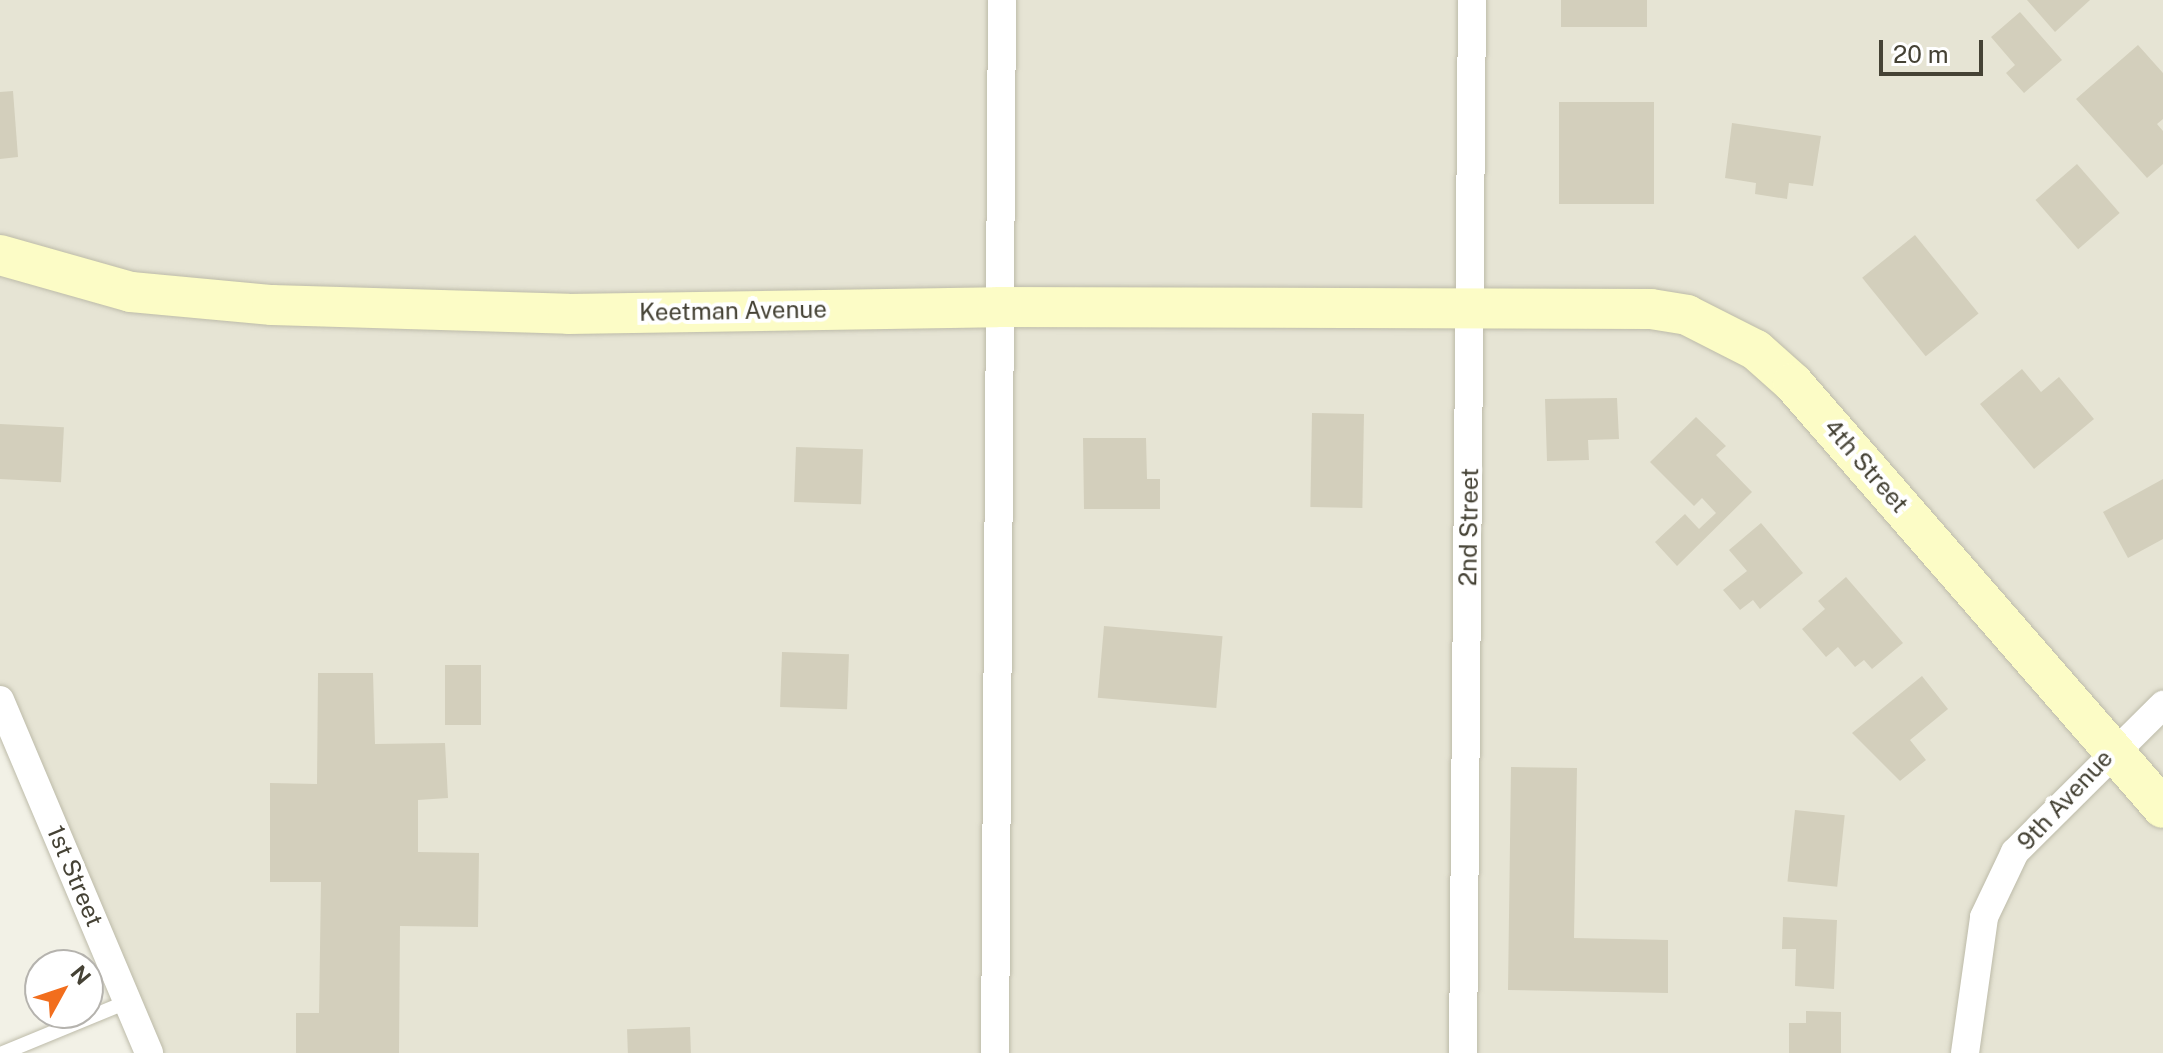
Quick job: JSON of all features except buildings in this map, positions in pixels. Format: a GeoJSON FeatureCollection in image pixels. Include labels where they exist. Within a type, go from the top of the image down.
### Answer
{"type":"FeatureCollection","features":[{"type":"Feature","properties":{"kind":"street"},"geometry":{"type":"LineString","coordinates":[[995,1053],[997,307],[1002,0]]}},
{"type":"Feature","properties":{"kind":"street","name":"2nd Street"},"geometry":{"type":"LineString","coordinates":[[1463,1053],[1472,312],[1472,0]]}},
{"type":"Feature","properties":{"kind":"street","name":"Keetman Avenue"},"geometry":{"type":"LineString","coordinates":[[0,255],[131,292],[272,305],[568,314],[997,307],[1472,312]]}},
{"type":"Feature","properties":{"kind":"street","name":"4th Street"},"geometry":{"type":"LineString","coordinates":[[1472,312],[1651,309],[1687,315],[1756,350],[1793,383],[2163,808]]}},
{"type":"Feature","properties":{"kind":"street","name":"1st Street"},"geometry":{"type":"LineString","coordinates":[[0,700],[149,1053]]}},
{"type":"Feature","properties":{"kind":"street","name":"9th Avenue"},"geometry":{"type":"LineString","coordinates":[[1965,1053],[1984,917],[2015,852],[2113,749],[2163,705]]}},
{"type":"Feature","properties":{"kind":"lane"},"geometry":{"type":"LineString","coordinates":[[3,1053],[127,1002]]}},
{"type":"Feature","properties":{"kind":"shaded area"},"geometry":{"type":"Polygon","coordinates":[[[0,0],[2163,0],[2163,1053],[149,1053],[0,700],[0,0]]]}}]}
